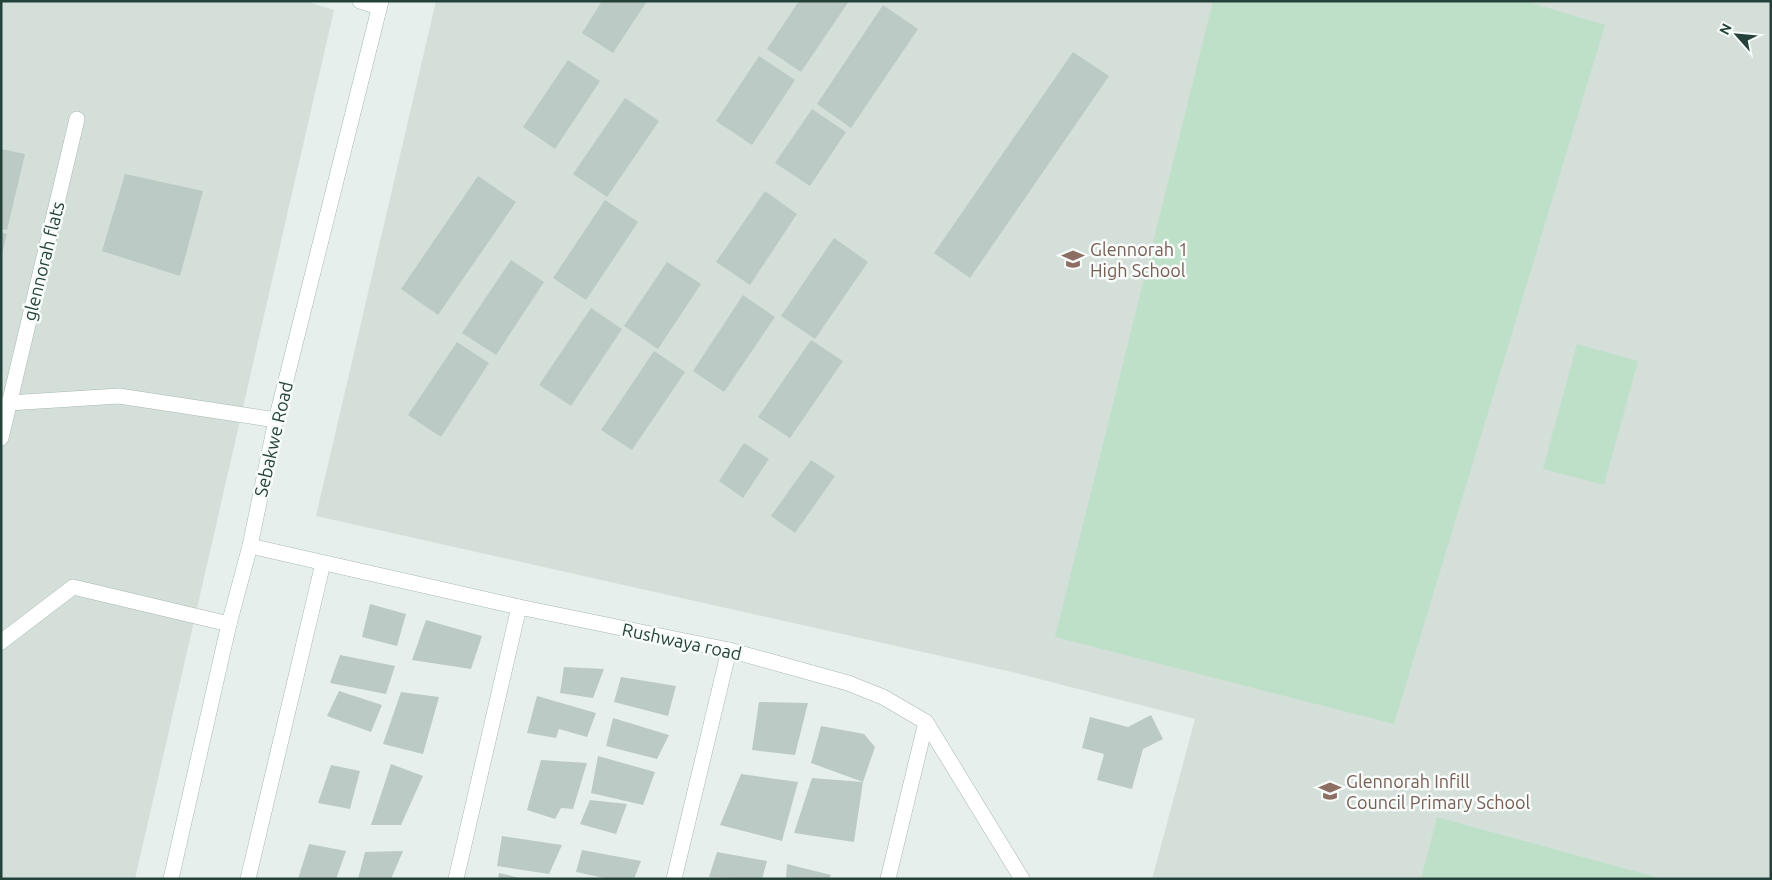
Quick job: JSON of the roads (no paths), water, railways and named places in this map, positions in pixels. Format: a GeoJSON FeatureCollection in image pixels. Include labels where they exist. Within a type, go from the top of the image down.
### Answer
{"type":"FeatureCollection","features":[{"type":"Feature","properties":{"kind":"street"},"geometry":{"type":"LineString","coordinates":[[360,1],[380,4]]}},
{"type":"Feature","properties":{"kind":"street","name":"Sebakwe Road"},"geometry":{"type":"LineString","coordinates":[[171,879],[229,624],[250,546],[276,420],[380,4]]}},
{"type":"Feature","properties":{"kind":"street","name":"glennorah flats"},"geometry":{"type":"LineString","coordinates":[[1,438],[77,119]]}},
{"type":"Feature","properties":{"kind":"street"},"geometry":{"type":"LineString","coordinates":[[8,404],[119,396],[276,420]]}},
{"type":"Feature","properties":{"kind":"street","name":"Rushwaya road"},"geometry":{"type":"LineString","coordinates":[[250,546],[519,607],[729,650],[848,684],[883,698],[926,722],[1022,879]]}},
{"type":"Feature","properties":{"kind":"street"},"geometry":{"type":"LineString","coordinates":[[248,879],[323,563]]}},
{"type":"Feature","properties":{"kind":"street"},"geometry":{"type":"LineString","coordinates":[[1,642],[73,587],[229,624]]}},
{"type":"Feature","properties":{"kind":"street"},"geometry":{"type":"LineString","coordinates":[[456,879],[519,607]]}},
{"type":"Feature","properties":{"kind":"street"},"geometry":{"type":"LineString","coordinates":[[674,879],[729,650]]}},
{"type":"Feature","properties":{"kind":"street"},"geometry":{"type":"LineString","coordinates":[[888,879],[926,722]]}},
{"type":"Feature","properties":{"kind":"place","name":"Glennorah 1 High School"},"geometry":{"type":"Point","coordinates":[1073,259]}},
{"type":"Feature","properties":{"kind":"place","name":"Glennorah Infill Council Primary School"},"geometry":{"type":"Point","coordinates":[1330,791]}}]}
